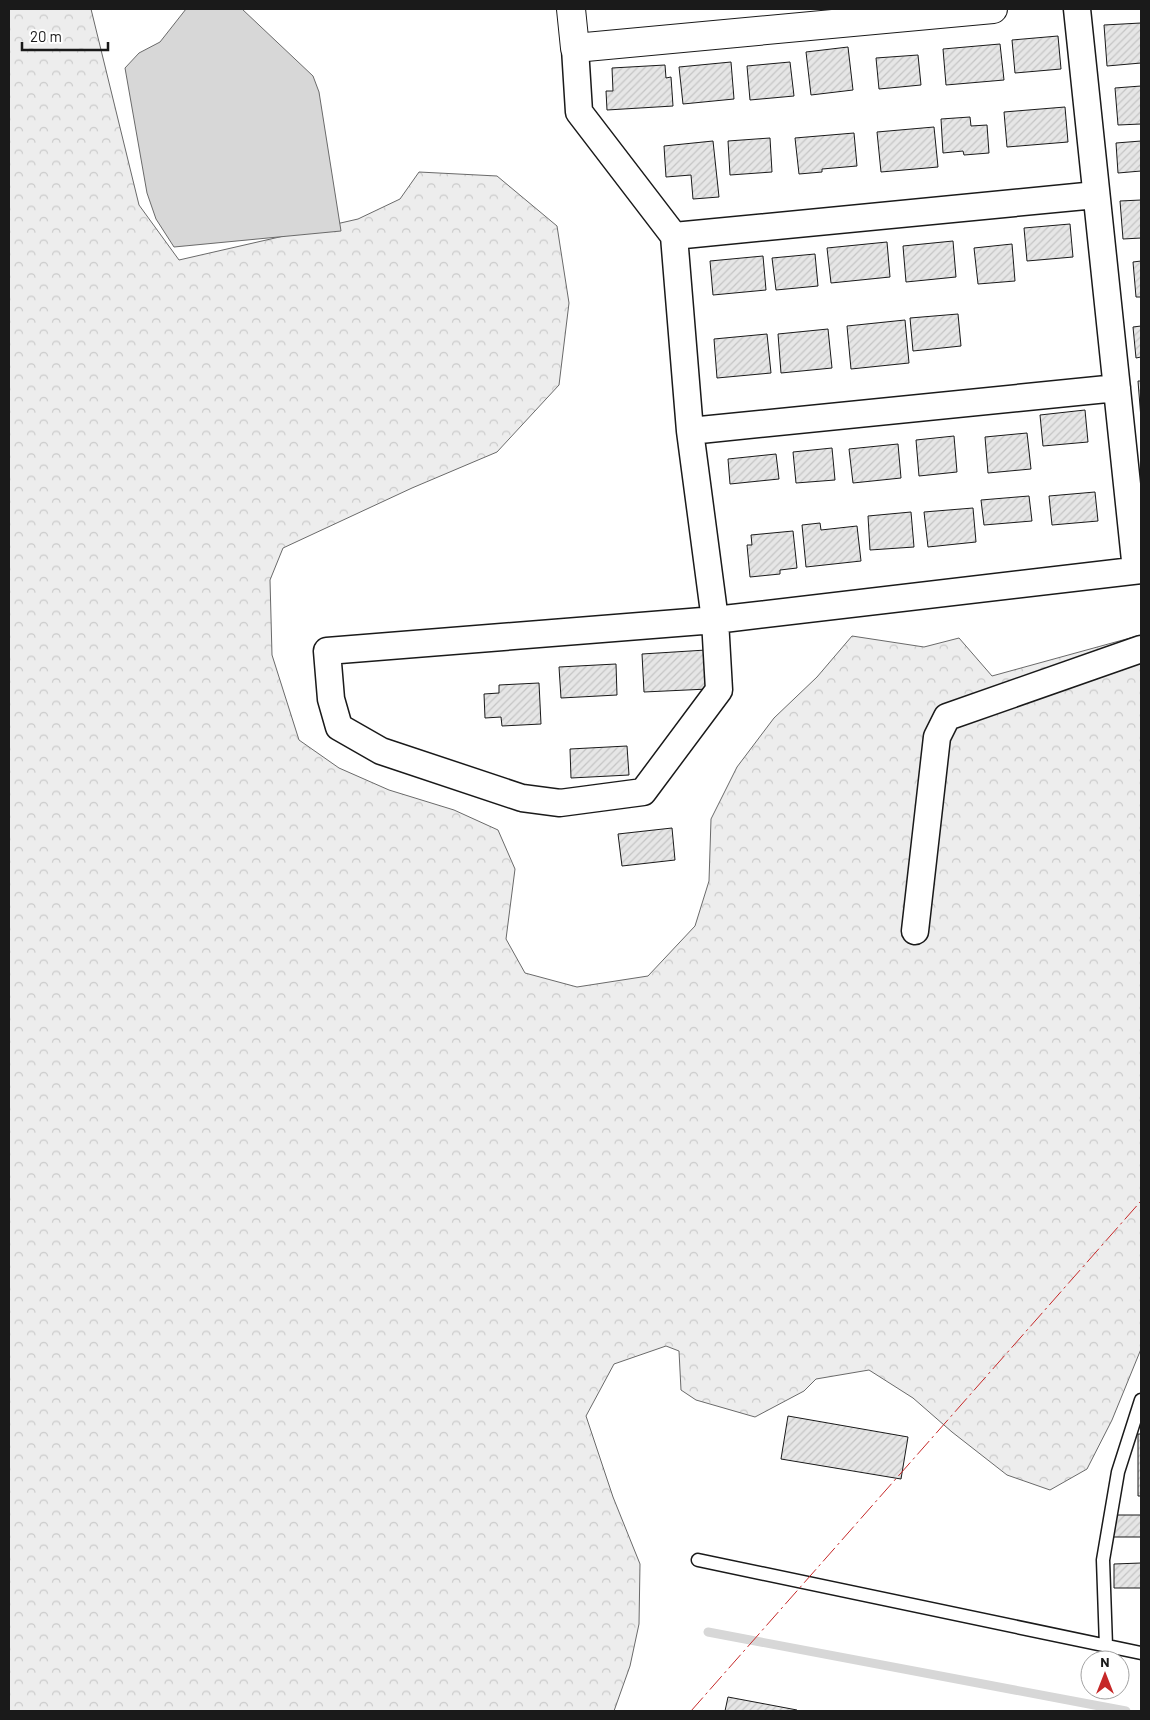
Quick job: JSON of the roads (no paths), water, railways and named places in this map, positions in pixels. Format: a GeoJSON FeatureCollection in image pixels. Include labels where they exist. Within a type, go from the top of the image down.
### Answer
{"type":"FeatureCollection","features":[{"type":"Feature","properties":{"kind":"street"},"geometry":{"type":"LineString","coordinates":[[571,9],[579,112],[674,236],[690,430],[715,620],[719,690],[643,792],[560,803],[522,798],[381,751],[339,727],[331,699],[327,651],[715,620],[1139,570],[1117,388],[1077,9]]}},
{"type":"Feature","properties":{"kind":"street"},"geometry":{"type":"LineString","coordinates":[[575,48],[993,9]]}},
{"type":"Feature","properties":{"kind":"street"},"geometry":{"type":"LineString","coordinates":[[674,236],[1096,195]]}},
{"type":"Feature","properties":{"kind":"street"},"geometry":{"type":"LineString","coordinates":[[690,430],[1117,388]]}},
{"type":"Feature","properties":{"kind":"street"},"geometry":{"type":"LineString","coordinates":[[915,931],[938,737],[947,717],[1141,649]]}},
{"type":"Feature","properties":{"kind":"lane"},"geometry":{"type":"LineString","coordinates":[[1106,1646],[1103,1560],[1118,1472],[1141,1400]]}},
{"type":"Feature","properties":{"kind":"lane"},"geometry":{"type":"LineString","coordinates":[[698,1560],[1141,1654]]}},
{"type":"Feature","properties":{"kind":"waterway"},"geometry":{"type":"LineString","coordinates":[[708,1632],[1126,1711]]}}]}
